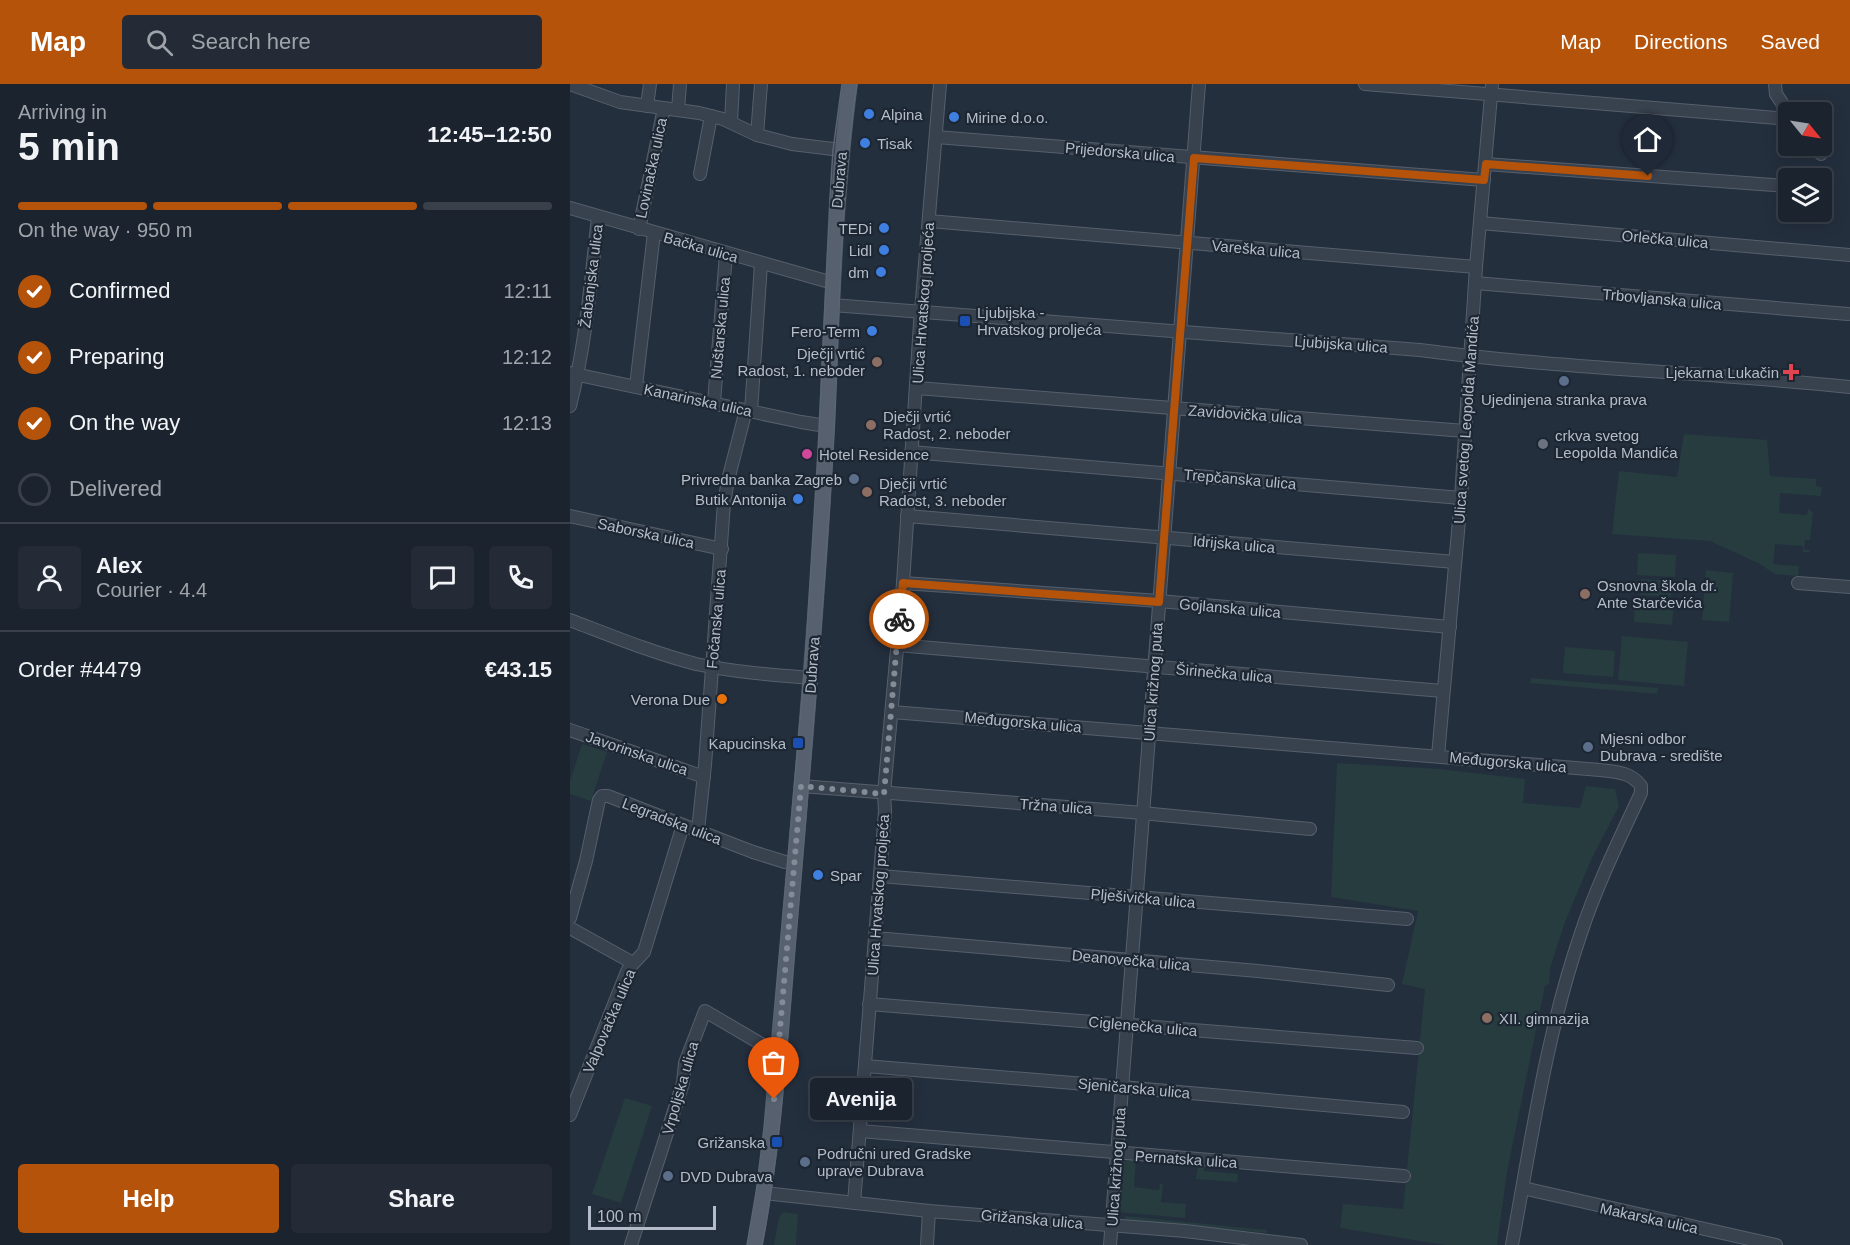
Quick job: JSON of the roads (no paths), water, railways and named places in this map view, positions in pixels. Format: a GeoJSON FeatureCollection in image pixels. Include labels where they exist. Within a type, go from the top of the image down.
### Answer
{"type":"FeatureCollection","features":[{"type":"Feature","properties":{"kind":"main road","name":"Dubrava"},"geometry":{"type":"LineString","coordinates":[[755,1245],[764,1193],[779,1050],[811,678],[841,150],[850,84]]}},
{"type":"Feature","properties":{"kind":"street"},"geometry":{"type":"LineString","coordinates":[[570,84],[608,99],[711,116],[731,122],[757,135],[792,144],[841,150]]}},
{"type":"Feature","properties":{"kind":"street"},"geometry":{"type":"LineString","coordinates":[[647,106],[650,84]]}},
{"type":"Feature","properties":{"kind":"street","name":"Lovinačka ulica"},"geometry":{"type":"LineString","coordinates":[[678,110],[680,84]]}},
{"type":"Feature","properties":{"kind":"street"},"geometry":{"type":"LineString","coordinates":[[731,122],[733,84]]}},
{"type":"Feature","properties":{"kind":"street"},"geometry":{"type":"LineString","coordinates":[[757,135],[761,84]]}},
{"type":"Feature","properties":{"kind":"street","name":"Ulica Hrvatskog proljeća"},"geometry":{"type":"LineString","coordinates":[[854,1203],[940,84]]}},
{"type":"Feature","properties":{"kind":"street","name":"Ulica križnog puta"},"geometry":{"type":"LineString","coordinates":[[1110,1245],[1199,84]]}},
{"type":"Feature","properties":{"kind":"street"},"geometry":{"type":"LineString","coordinates":[[1365,84],[1491,89],[1778,118]]}},
{"type":"Feature","properties":{"kind":"street"},"geometry":{"type":"LineString","coordinates":[[1774,84],[1776,94],[1781,102]]}},
{"type":"Feature","properties":{"kind":"street","name":"Ulica svetog Leopolda Mandića"},"geometry":{"type":"LineString","coordinates":[[1438,756],[1461,498],[1476,267],[1491,89]]}},
{"type":"Feature","properties":{"kind":"street","name":"Lovinačka ulica"},"geometry":{"type":"LineString","coordinates":[[639,229],[664,108]]}},
{"type":"Feature","properties":{"kind":"street"},"geometry":{"type":"LineString","coordinates":[[700,174],[711,116]]}},
{"type":"Feature","properties":{"kind":"street","name":"Prijedorska ulica"},"geometry":{"type":"LineString","coordinates":[[936,137],[1484,180]]}},
{"type":"Feature","properties":{"kind":"street"},"geometry":{"type":"LineString","coordinates":[[1486,164],[1778,185]]}},
{"type":"Feature","properties":{"kind":"street","name":"Bačka ulica"},"geometry":{"type":"LineString","coordinates":[[570,208],[833,283]]}},
{"type":"Feature","properties":{"kind":"street","name":"Žabanjska ulica"},"geometry":{"type":"LineString","coordinates":[[570,406],[598,217]]}},
{"type":"Feature","properties":{"kind":"street","name":"Vareška ulica"},"geometry":{"type":"LineString","coordinates":[[929,221],[1476,267]]}},
{"type":"Feature","properties":{"kind":"street","name":"Orlečka ulica"},"geometry":{"type":"LineString","coordinates":[[1480,223],[1850,255]]}},
{"type":"Feature","properties":{"kind":"street"},"geometry":{"type":"LineString","coordinates":[[636,386],[654,233]]}},
{"type":"Feature","properties":{"kind":"street","name":"Nuštarska ulica"},"geometry":{"type":"LineString","coordinates":[[714,402],[726,254]]}},
{"type":"Feature","properties":{"kind":"street","name":"Fočanska ulica"},"geometry":{"type":"LineString","coordinates":[[698,830],[728,480],[749,410],[761,264]]}},
{"type":"Feature","properties":{"kind":"street","name":"Trbovljanska ulica"},"geometry":{"type":"LineString","coordinates":[[1475,283],[1848,314]]}},
{"type":"Feature","properties":{"kind":"street","name":"Ljubijska ulica"},"geometry":{"type":"LineString","coordinates":[[832,305],[1420,350],[1470,357],[1777,379],[1850,387]]}},
{"type":"Feature","properties":{"kind":"street","name":"Kanarinska ulica"},"geometry":{"type":"LineString","coordinates":[[574,374],[826,426]]}},
{"type":"Feature","properties":{"kind":"street","name":"Zavidovička ulica"},"geometry":{"type":"LineString","coordinates":[[917,388],[1465,430]]}},
{"type":"Feature","properties":{"kind":"street","name":"Trepčanska ulica"},"geometry":{"type":"LineString","coordinates":[[911,452],[1461,498]]}},
{"type":"Feature","properties":{"kind":"street","name":"Saborska ulica"},"geometry":{"type":"LineString","coordinates":[[570,516],[722,549]]}},
{"type":"Feature","properties":{"kind":"street","name":"Idrijska ulica"},"geometry":{"type":"LineString","coordinates":[[906,516],[1455,562]]}},
{"type":"Feature","properties":{"kind":"street","name":"Gojlanska ulica"},"geometry":{"type":"LineString","coordinates":[[903,583],[1450,627]]}},
{"type":"Feature","properties":{"kind":"street"},"geometry":{"type":"LineString","coordinates":[[1798,583],[1850,587]]}},
{"type":"Feature","properties":{"kind":"street"},"geometry":{"type":"LineString","coordinates":[[570,620],[666,656],[711,667],[811,678]]}},
{"type":"Feature","properties":{"kind":"street","name":"Širinečka ulica"},"geometry":{"type":"LineString","coordinates":[[896,645],[1443,691]]}},
{"type":"Feature","properties":{"kind":"street","name":"Međugorska ulica"},"geometry":{"type":"LineString","coordinates":[[892,712],[1438,756],[1600,770],[1629,775],[1641,786],[1641,793],[1608,862],[1568,974],[1553,1030],[1512,1245]]}},
{"type":"Feature","properties":{"kind":"street","name":"Javorinska ulica"},"geometry":{"type":"LineString","coordinates":[[570,730],[704,777]]}},
{"type":"Feature","properties":{"kind":"street","name":"Tržna ulica"},"geometry":{"type":"LineString","coordinates":[[801,786],[1310,828]]}},
{"type":"Feature","properties":{"kind":"street","name":"Legradska ulica"},"geometry":{"type":"LineString","coordinates":[[570,927],[599,800],[602,796],[608,796],[766,856],[795,863]]}},
{"type":"Feature","properties":{"kind":"street","name":"Valpovačka ulica"},"geometry":{"type":"LineString","coordinates":[[570,1115],[626,974],[644,952],[683,825]]}},
{"type":"Feature","properties":{"kind":"street","name":"Plješivička ulica"},"geometry":{"type":"LineString","coordinates":[[880,876],[1407,919]]}},
{"type":"Feature","properties":{"kind":"street"},"geometry":{"type":"LineString","coordinates":[[570,927],[633,963]]}},
{"type":"Feature","properties":{"kind":"street","name":"Deanovečka ulica"},"geometry":{"type":"LineString","coordinates":[[875,938],[1258,971],[1388,985]]}},
{"type":"Feature","properties":{"kind":"street","name":"Ciglenečka ulica"},"geometry":{"type":"LineString","coordinates":[[869,1004],[1417,1048]]}},
{"type":"Feature","properties":{"kind":"street","name":"Vrpoljska ulica"},"geometry":{"type":"LineString","coordinates":[[631,1245],[683,1083],[684,1063],[705,1011],[768,1047],[779,1050]]}},
{"type":"Feature","properties":{"kind":"street","name":"Sjeničarska ulica"},"geometry":{"type":"LineString","coordinates":[[865,1066],[1403,1112]]}},
{"type":"Feature","properties":{"kind":"street","name":"Pernatska ulica"},"geometry":{"type":"LineString","coordinates":[[860,1131],[1404,1176]]}},
{"type":"Feature","properties":{"kind":"street","name":"Makarska ulica"},"geometry":{"type":"LineString","coordinates":[[1523,1188],[1776,1245]]}},
{"type":"Feature","properties":{"kind":"street","name":"Grižanska ulica"},"geometry":{"type":"LineString","coordinates":[[764,1193],[929,1211],[1185,1231],[1301,1245]]}},
{"type":"Feature","properties":{"kind":"street"},"geometry":{"type":"LineString","coordinates":[[927,1245],[929,1211]]}},
{"type":"Feature","properties":{"kind":"tram line"},"geometry":{"type":"LineString","coordinates":[[747,1245],[764,1128],[805,664],[833,150],[842,84]]}},
{"type":"Feature","properties":{"kind":"tram line"},"geometry":{"type":"LineString","coordinates":[[762,1245],[780,1121],[808,794],[834,434],[843,215],[857,84]]}},
{"type":"Feature","properties":{"kind":"place","name":"Alpina"},"geometry":{"type":"Point","coordinates":[869,114]}},
{"type":"Feature","properties":{"kind":"place","name":"Mirine d.o.o."},"geometry":{"type":"Point","coordinates":[954,117]}},
{"type":"Feature","properties":{"kind":"place","name":"Tisak"},"geometry":{"type":"Point","coordinates":[865,143]}},
{"type":"Feature","properties":{"kind":"place","name":"TEDi"},"geometry":{"type":"Point","coordinates":[884,228]}},
{"type":"Feature","properties":{"kind":"place","name":"Lidl"},"geometry":{"type":"Point","coordinates":[884,250]}},
{"type":"Feature","properties":{"kind":"place","name":"dm"},"geometry":{"type":"Point","coordinates":[881,272]}},
{"type":"Feature","properties":{"kind":"place","name":"Ljubijska - Hrvatskog proljeća"},"geometry":{"type":"Point","coordinates":[965,321]}},
{"type":"Feature","properties":{"kind":"place","name":"Fero-Term"},"geometry":{"type":"Point","coordinates":[872,331]}},
{"type":"Feature","properties":{"kind":"place","name":"Dječji vrtić Radost, 1. neboder"},"geometry":{"type":"Point","coordinates":[877,362]}},
{"type":"Feature","properties":{"kind":"place","name":"Ljekarna Lukačin"},"geometry":{"type":"Point","coordinates":[1791,372]}},
{"type":"Feature","properties":{"kind":"place","name":"Ujedinjena stranka prava"},"geometry":{"type":"Point","coordinates":[1564,381]}},
{"type":"Feature","properties":{"kind":"place","name":"Dječji vrtić Radost, 2. neboder"},"geometry":{"type":"Point","coordinates":[871,425]}},
{"type":"Feature","properties":{"kind":"place","name":"crkva svetog Leopolda Mandića"},"geometry":{"type":"Point","coordinates":[1543,444]}},
{"type":"Feature","properties":{"kind":"place","name":"Hotel Residence"},"geometry":{"type":"Point","coordinates":[807,454]}},
{"type":"Feature","properties":{"kind":"place","name":"Privredna banka Zagreb"},"geometry":{"type":"Point","coordinates":[854,479]}},
{"type":"Feature","properties":{"kind":"place","name":"Dječji vrtić Radost, 3. neboder"},"geometry":{"type":"Point","coordinates":[867,492]}},
{"type":"Feature","properties":{"kind":"place","name":"Butik Antonija"},"geometry":{"type":"Point","coordinates":[798,499]}},
{"type":"Feature","properties":{"kind":"place","name":"Osnovna škola dr. Ante Starčevića"},"geometry":{"type":"Point","coordinates":[1585,594]}},
{"type":"Feature","properties":{"kind":"place","name":"Verona Due"},"geometry":{"type":"Point","coordinates":[722,699]}},
{"type":"Feature","properties":{"kind":"place","name":"Kapucinska"},"geometry":{"type":"Point","coordinates":[798,743]}},
{"type":"Feature","properties":{"kind":"place","name":"Mjesni odbor Dubrava - središte"},"geometry":{"type":"Point","coordinates":[1588,747]}},
{"type":"Feature","properties":{"kind":"place","name":"Spar"},"geometry":{"type":"Point","coordinates":[818,875]}},
{"type":"Feature","properties":{"kind":"place","name":"XII. gimnazija"},"geometry":{"type":"Point","coordinates":[1487,1018]}},
{"type":"Feature","properties":{"kind":"place","name":"Avenija"},"geometry":{"type":"Point","coordinates":[774,1099]}},
{"type":"Feature","properties":{"kind":"place","name":"Grižanska"},"geometry":{"type":"Point","coordinates":[777,1142]}},
{"type":"Feature","properties":{"kind":"place","name":"Područni ured Gradske uprave Dubrava"},"geometry":{"type":"Point","coordinates":[805,1162]}},
{"type":"Feature","properties":{"kind":"place","name":"DVD Dubrava"},"geometry":{"type":"Point","coordinates":[668,1176]}}]}
